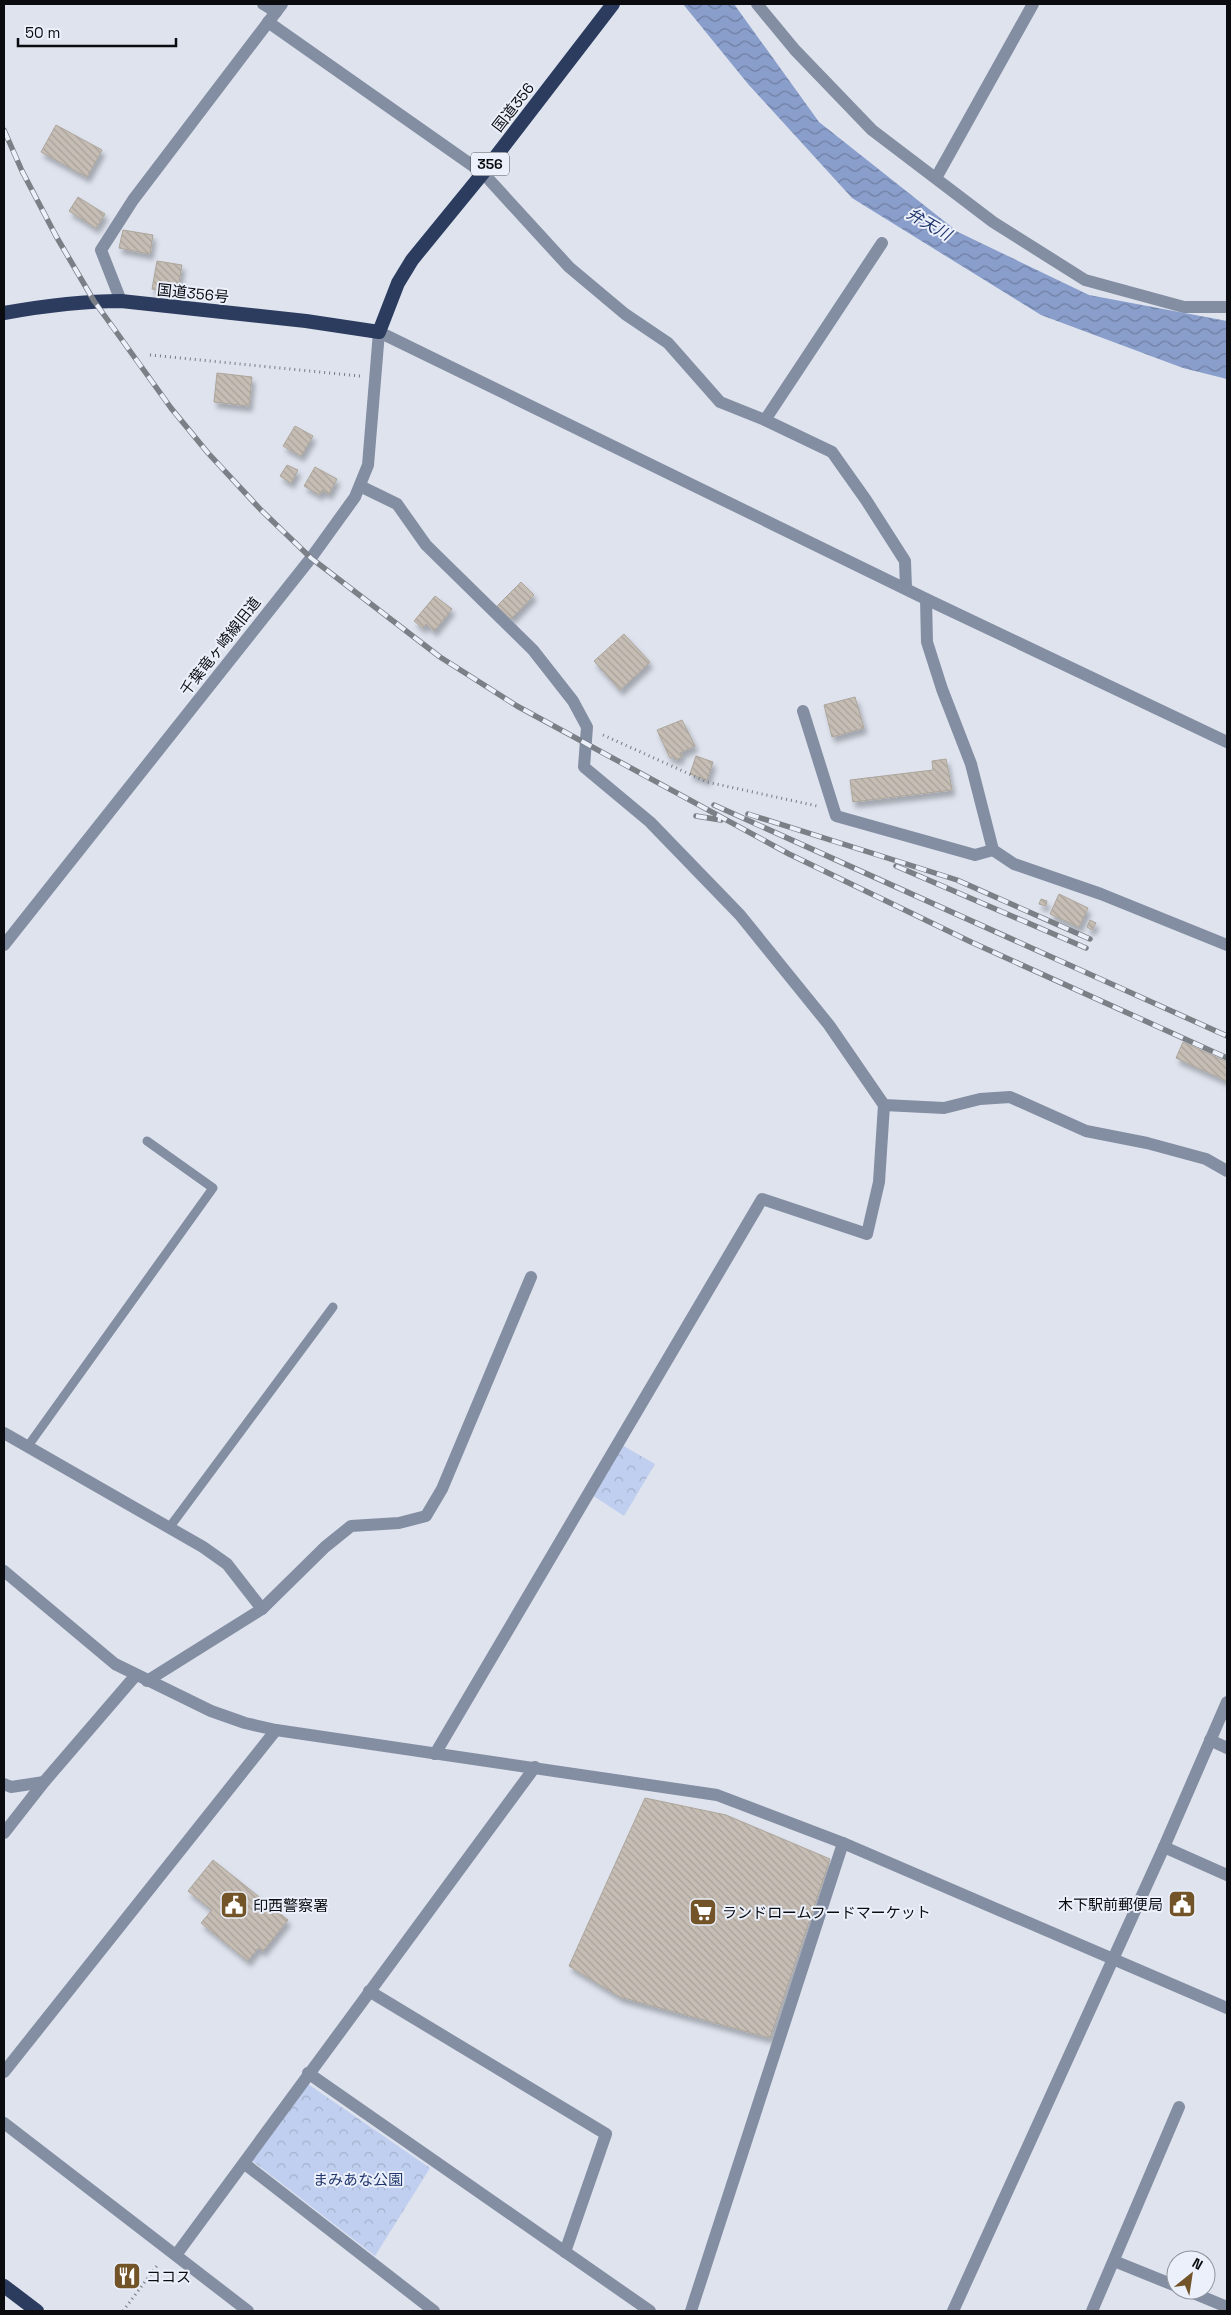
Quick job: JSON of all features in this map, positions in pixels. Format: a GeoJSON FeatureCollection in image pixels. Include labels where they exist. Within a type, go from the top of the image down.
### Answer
{"type":"FeatureCollection","features":[{"type":"Feature","properties":{"kind":"highway","name":"国道356"},"geometry":{"type":"LineString","coordinates":[[379,332],[398,283],[412,260],[614,4]]}},
{"type":"Feature","properties":{"kind":"highway","name":"国道356号"},"geometry":{"type":"LineString","coordinates":[[4,313],[49,305],[120,301],[306,321],[379,332]]}},
{"type":"Feature","properties":{"kind":"highway"},"geometry":{"type":"LineString","coordinates":[[4,2286],[37,2311]]}},
{"type":"Feature","properties":{"kind":"street"},"geometry":{"type":"LineString","coordinates":[[263,4],[482,173],[569,267],[625,314],[668,342],[720,402],[765,420],[832,452],[866,500],[905,561],[906,588]]}},
{"type":"Feature","properties":{"kind":"street"},"geometry":{"type":"LineString","coordinates":[[757,4],[794,50],[872,130],[993,222],[1085,280],[1184,307],[1227,307]]}},
{"type":"Feature","properties":{"kind":"street"},"geometry":{"type":"LineString","coordinates":[[936,178],[1033,4]]}},
{"type":"Feature","properties":{"kind":"street"},"geometry":{"type":"LineString","coordinates":[[120,301],[101,250],[133,200],[276,13]]}},
{"type":"Feature","properties":{"kind":"street"},"geometry":{"type":"LineString","coordinates":[[765,420],[882,243]]}},
{"type":"Feature","properties":{"kind":"street"},"geometry":{"type":"LineString","coordinates":[[379,332],[926,599],[1227,742]]}},
{"type":"Feature","properties":{"kind":"street","name":"千葉竜ヶ崎線旧道"},"geometry":{"type":"LineString","coordinates":[[4,945],[343,515],[360,486],[368,465],[379,332]]}},
{"type":"Feature","properties":{"kind":"street"},"geometry":{"type":"LineString","coordinates":[[360,486],[397,504],[426,545],[533,650],[573,701],[587,727],[584,767],[650,822],[740,915],[829,1025],[884,1105],[879,1182],[867,1234],[762,1199],[435,1754]]}},
{"type":"Feature","properties":{"kind":"street"},"geometry":{"type":"LineString","coordinates":[[926,599],[927,642],[942,689],[972,764],[994,850],[1014,864],[1101,894],[1227,945]]}},
{"type":"Feature","properties":{"kind":"street"},"geometry":{"type":"LineString","coordinates":[[803,711],[836,816],[975,855],[994,850]]}},
{"type":"Feature","properties":{"kind":"street"},"geometry":{"type":"LineString","coordinates":[[884,1105],[944,1108],[980,1099],[1010,1097],[1086,1131],[1147,1143],[1206,1159],[1227,1171]]}},
{"type":"Feature","properties":{"kind":"street"},"geometry":{"type":"LineString","coordinates":[[4,1832],[44,1782],[141,1678],[262,1609],[325,1547],[351,1526],[399,1523],[426,1516],[442,1489],[531,1277]]}},
{"type":"Feature","properties":{"kind":"street"},"geometry":{"type":"LineString","coordinates":[[4,1433],[169,1528],[226,1564],[262,1609]]}},
{"type":"Feature","properties":{"kind":"street"},"geometry":{"type":"LineString","coordinates":[[4,1571],[114,1664],[211,1712],[276,1730],[717,1795],[843,1843],[1227,2008]]}},
{"type":"Feature","properties":{"kind":"street"},"geometry":{"type":"LineString","coordinates":[[954,2311],[1112,1958],[1164,1847],[1227,1702]]}},
{"type":"Feature","properties":{"kind":"street"},"geometry":{"type":"LineString","coordinates":[[4,2072],[276,1730]]}},
{"type":"Feature","properties":{"kind":"street"},"geometry":{"type":"LineString","coordinates":[[1210,1740],[1227,1748]]}},
{"type":"Feature","properties":{"kind":"street"},"geometry":{"type":"LineString","coordinates":[[172,2253],[245,2164],[308,2073],[535,1767]]}},
{"type":"Feature","properties":{"kind":"street"},"geometry":{"type":"LineString","coordinates":[[4,1784],[11,1787],[44,1782]]}},
{"type":"Feature","properties":{"kind":"street"},"geometry":{"type":"LineString","coordinates":[[691,2311],[843,1843]]}},
{"type":"Feature","properties":{"kind":"street"},"geometry":{"type":"LineString","coordinates":[[1164,1847],[1227,1875]]}},
{"type":"Feature","properties":{"kind":"street"},"geometry":{"type":"LineString","coordinates":[[369,1991],[606,2134],[565,2252]]}},
{"type":"Feature","properties":{"kind":"street"},"geometry":{"type":"LineString","coordinates":[[308,2073],[650,2311]]}},
{"type":"Feature","properties":{"kind":"street"},"geometry":{"type":"LineString","coordinates":[[1092,2311],[1179,2107]]}},
{"type":"Feature","properties":{"kind":"street"},"geometry":{"type":"LineString","coordinates":[[4,2123],[248,2311]]}},
{"type":"Feature","properties":{"kind":"street"},"geometry":{"type":"LineString","coordinates":[[245,2164],[434,2311]]}},
{"type":"Feature","properties":{"kind":"street"},"geometry":{"type":"LineString","coordinates":[[1114,2260],[1166,2282]]}},
{"type":"Feature","properties":{"kind":"street"},"geometry":{"type":"LineString","coordinates":[[1210,2300],[1227,2307]]}},
{"type":"Feature","properties":{"kind":"lane"},"geometry":{"type":"LineString","coordinates":[[28,1446],[213,1188],[147,1141]]}},
{"type":"Feature","properties":{"kind":"lane"},"geometry":{"type":"LineString","coordinates":[[169,1528],[333,1307]]}},
{"type":"Feature","properties":{"kind":"path"},"geometry":{"type":"LineString","coordinates":[[150,355],[375,378]]}},
{"type":"Feature","properties":{"kind":"path"},"geometry":{"type":"LineString","coordinates":[[587,727],[707,782],[834,810]]}},
{"type":"Feature","properties":{"kind":"path"},"geometry":{"type":"LineString","coordinates":[[123,2311],[172,2253]]}},
{"type":"Feature","properties":{"kind":"green space"},"geometry":{"type":"Polygon","coordinates":[[[622,1445],[655,1464],[624,1516],[592,1495],[622,1445]]]}},
{"type":"Feature","properties":{"kind":"green space","name":"まみあな公園"},"geometry":{"type":"Polygon","coordinates":[[[308,2084],[430,2168],[375,2256],[250,2159],[308,2084]]]}},
{"type":"Feature","properties":{"kind":"water","name":"弁天川"},"geometry":{"type":"Polygon","coordinates":[[[683,4],[734,4],[819,122],[958,232],[1089,295],[1227,321],[1227,379],[1183,368],[1041,315],[852,198],[748,84],[683,4]]]}},
{"type":"Feature","properties":{"kind":"building"},"geometry":{"type":"Polygon","coordinates":[[[56,125],[102,150],[87,177],[41,152],[56,125]]]}},
{"type":"Feature","properties":{"kind":"building"},"geometry":{"type":"Polygon","coordinates":[[[78,197],[105,214],[96,228],[69,211],[78,197]]]}},
{"type":"Feature","properties":{"kind":"building"},"geometry":{"type":"Polygon","coordinates":[[[123,230],[153,235],[150,254],[119,248],[123,230]]]}},
{"type":"Feature","properties":{"kind":"building"},"geometry":{"type":"Polygon","coordinates":[[[157,261],[182,265],[177,293],[152,289],[157,261]]]}},
{"type":"Feature","properties":{"kind":"building"},"geometry":{"type":"Polygon","coordinates":[[[217,373],[252,377],[249,406],[214,402],[217,373]]]}},
{"type":"Feature","properties":{"kind":"building"},"geometry":{"type":"Polygon","coordinates":[[[295,426],[313,436],[301,456],[283,446],[295,426]]]}},
{"type":"Feature","properties":{"kind":"building"},"geometry":{"type":"Polygon","coordinates":[[[287,465],[298,470],[291,483],[280,476],[287,465]]]}},
{"type":"Feature","properties":{"kind":"building"},"geometry":{"type":"Polygon","coordinates":[[[315,467],[337,479],[329,494],[322,490],[320,495],[304,486],[315,467]]]}},
{"type":"Feature","properties":{"kind":"building"},"geometry":{"type":"Polygon","coordinates":[[[521,582],[534,595],[511,619],[497,606],[521,582]]]}},
{"type":"Feature","properties":{"kind":"building"},"geometry":{"type":"Polygon","coordinates":[[[435,596],[452,609],[434,631],[426,624],[423,628],[414,621],[435,596]]]}},
{"type":"Feature","properties":{"kind":"building"},"geometry":{"type":"Polygon","coordinates":[[[624,634],[650,662],[620,690],[594,661],[624,634]]]}},
{"type":"Feature","properties":{"kind":"building"},"geometry":{"type":"Polygon","coordinates":[[[855,697],[864,728],[832,737],[824,705],[855,697]]]}},
{"type":"Feature","properties":{"kind":"building"},"geometry":{"type":"Polygon","coordinates":[[[682,720],[695,746],[680,753],[682,757],[675,760],[674,756],[670,758],[657,730],[682,720]]]}},
{"type":"Feature","properties":{"kind":"building"},"geometry":{"type":"Polygon","coordinates":[[[696,756],[713,762],[707,780],[690,774],[696,756]]]}},
{"type":"Feature","properties":{"kind":"building"},"geometry":{"type":"Polygon","coordinates":[[[946,759],[952,790],[853,802],[850,780],[933,770],[932,761],[946,759]]]}},
{"type":"Feature","properties":{"kind":"building"},"geometry":{"type":"Polygon","coordinates":[[[1059,894],[1088,908],[1079,927],[1050,914],[1059,894]]]}},
{"type":"Feature","properties":{"kind":"building"},"geometry":{"type":"Polygon","coordinates":[[[1041,899],[1047,901],[1046,906],[1039,904],[1041,899]]]}},
{"type":"Feature","properties":{"kind":"building"},"geometry":{"type":"Polygon","coordinates":[[[1090,920],[1096,923],[1092,930],[1087,927],[1090,920]]]}},
{"type":"Feature","properties":{"kind":"building"},"geometry":{"type":"Polygon","coordinates":[[[1183,1042],[1227,1062],[1227,1081],[1176,1058],[1183,1042]]]}},
{"type":"Feature","properties":{"kind":"building","name":"ランドロームフードマーケット"},"geometry":{"type":"Polygon","coordinates":[[[645,1798],[726,1815],[830,1859],[770,2038],[620,1997],[569,1966],[645,1798]]]}},
{"type":"Feature","properties":{"kind":"building"},"geometry":{"type":"Polygon","coordinates":[[[213,1860],[288,1920],[263,1951],[258,1948],[248,1961],[201,1923],[212,1910],[188,1891],[213,1860]]]}},
{"type":"Feature","properties":{"kind":"railway"},"geometry":{"type":"LineString","coordinates":[[4,130],[22,171],[56,236],[94,301],[171,408],[208,453],[261,510],[311,558],[440,657],[517,706],[789,854],[971,942],[1227,1058]]}},
{"type":"Feature","properties":{"kind":"railway"},"geometry":{"type":"LineString","coordinates":[[714,805],[1227,1036]]}},
{"type":"Feature","properties":{"kind":"railway"},"geometry":{"type":"LineString","coordinates":[[748,814],[957,880],[1090,939]]}},
{"type":"Feature","properties":{"kind":"railway"},"geometry":{"type":"LineString","coordinates":[[696,816],[721,820]]}},
{"type":"Feature","properties":{"kind":"railway"},"geometry":{"type":"LineString","coordinates":[[896,866],[1086,948]]}},
{"type":"Feature","properties":{"kind":"place","name":"木下駅前郵便局"},"geometry":{"type":"Point","coordinates":[1182,1904]}},
{"type":"Feature","properties":{"kind":"place","name":"印西警察署"},"geometry":{"type":"Point","coordinates":[234,1905]}},
{"type":"Feature","properties":{"kind":"place","name":"ランドロームフードマーケット"},"geometry":{"type":"Point","coordinates":[703,1912]}},
{"type":"Feature","properties":{"kind":"place","name":"ココス"},"geometry":{"type":"Point","coordinates":[127,2276]}}]}
